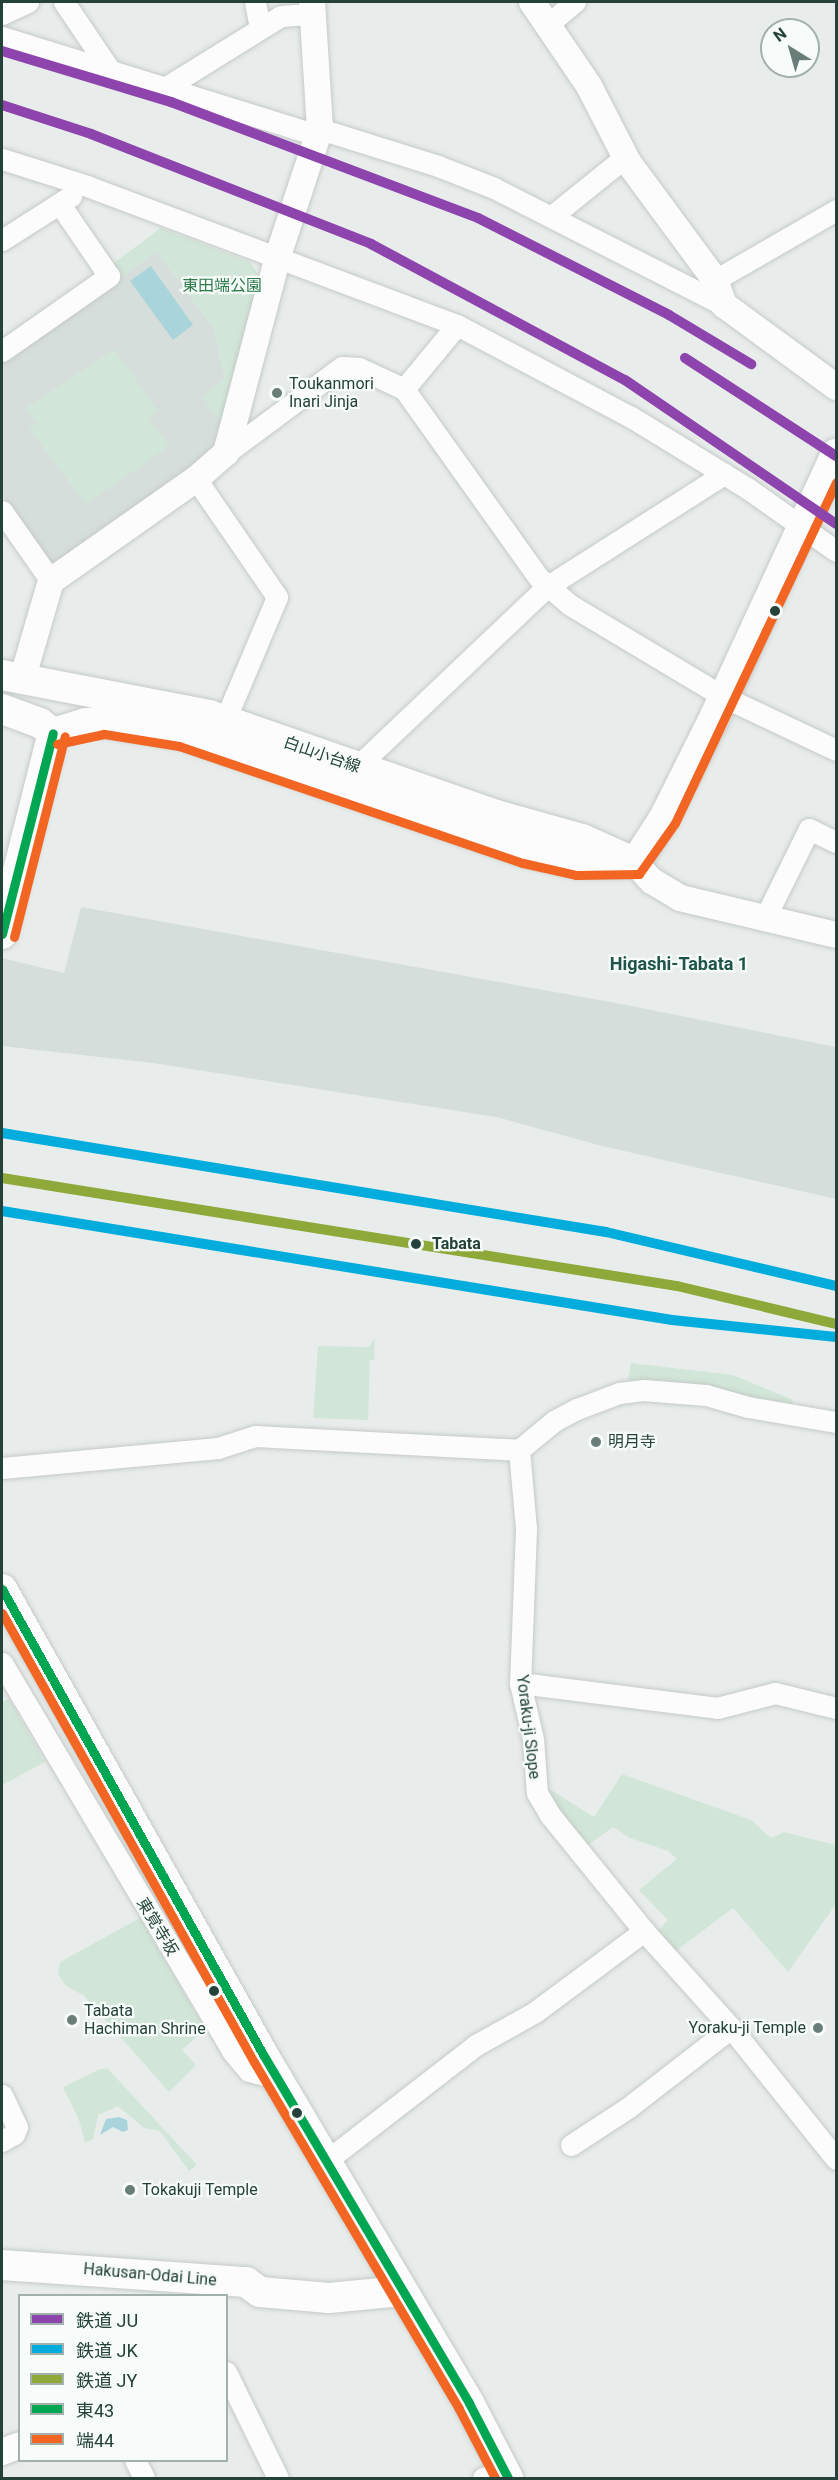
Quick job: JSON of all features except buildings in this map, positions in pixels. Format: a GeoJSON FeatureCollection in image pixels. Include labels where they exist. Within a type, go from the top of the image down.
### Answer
{"type":"FeatureCollection","features":[{"type":"Feature","properties":{"kind":"main road"},"geometry":{"type":"LineString","coordinates":[[635,863],[664,818],[724,697],[837,454]]}},
{"type":"Feature","properties":{"kind":"main road","name":"白山小台線"},"geometry":{"type":"LineString","coordinates":[[12,678],[173,705],[225,720],[496,815],[582,839],[635,863]]}},
{"type":"Feature","properties":{"kind":"main road"},"geometry":{"type":"LineString","coordinates":[[2,709],[40,723],[53,733],[2,934]]}},
{"type":"Feature","properties":{"kind":"main road","name":"白山小台線"},"geometry":{"type":"LineString","coordinates":[[53,733],[85,723],[105,722],[182,734],[483,838],[577,863],[635,863]]}},
{"type":"Feature","properties":{"kind":"main road"},"geometry":{"type":"LineString","coordinates":[[2,1589],[263,2074],[326,2161],[402,2291],[498,2476]]}},
{"type":"Feature","properties":{"kind":"main road","name":"Hakusan-Odai Line"},"geometry":{"type":"LineString","coordinates":[[2,2265],[215,2288],[246,2282],[260,2292],[329,2298],[402,2291]]}},
{"type":"Feature","properties":{"kind":"street"},"geometry":{"type":"LineString","coordinates":[[2,14],[28,2]]}},
{"type":"Feature","properties":{"kind":"street"},"geometry":{"type":"LineString","coordinates":[[64,2],[109,69]]}},
{"type":"Feature","properties":{"kind":"street"},"geometry":{"type":"LineString","coordinates":[[255,2],[260,27]]}},
{"type":"Feature","properties":{"kind":"street"},"geometry":{"type":"LineString","coordinates":[[532,2],[546,26],[594,94],[625,157],[715,280],[724,305]]}},
{"type":"Feature","properties":{"kind":"street"},"geometry":{"type":"LineString","coordinates":[[546,26],[575,2]]}},
{"type":"Feature","properties":{"kind":"street"},"geometry":{"type":"LineString","coordinates":[[168,86],[260,27],[281,16],[313,8],[319,132],[278,256],[226,453]]}},
{"type":"Feature","properties":{"kind":"street"},"geometry":{"type":"LineString","coordinates":[[2,37],[438,166],[552,216],[724,305],[837,387]]}},
{"type":"Feature","properties":{"kind":"street"},"geometry":{"type":"LineString","coordinates":[[552,216],[625,157]]}},
{"type":"Feature","properties":{"kind":"street"},"geometry":{"type":"LineString","coordinates":[[2,159],[87,186],[457,325],[621,412],[724,474],[837,551]]}},
{"type":"Feature","properties":{"kind":"street"},"geometry":{"type":"LineString","coordinates":[[2,240],[87,186]]}},
{"type":"Feature","properties":{"kind":"street"},"geometry":{"type":"LineString","coordinates":[[2,351],[110,276],[59,203]]}},
{"type":"Feature","properties":{"kind":"street"},"geometry":{"type":"LineString","coordinates":[[715,280],[837,210]]}},
{"type":"Feature","properties":{"kind":"street"},"geometry":{"type":"LineString","coordinates":[[404,389],[457,325]]}},
{"type":"Feature","properties":{"kind":"street"},"geometry":{"type":"LineString","coordinates":[[12,678],[51,581],[196,480],[226,453],[342,367],[359,368],[404,389],[548,586],[570,605],[724,697],[837,750]]}},
{"type":"Feature","properties":{"kind":"street"},"geometry":{"type":"LineString","coordinates":[[357,767],[548,586],[724,474]]}},
{"type":"Feature","properties":{"kind":"street"},"geometry":{"type":"LineString","coordinates":[[196,480],[277,597],[225,720]]}},
{"type":"Feature","properties":{"kind":"street"},"geometry":{"type":"LineString","coordinates":[[2,511],[51,581]]}},
{"type":"Feature","properties":{"kind":"street"},"geometry":{"type":"LineString","coordinates":[[765,918],[809,829],[837,842]]}},
{"type":"Feature","properties":{"kind":"street"},"geometry":{"type":"LineString","coordinates":[[635,863],[652,881],[680,898],[837,935]]}},
{"type":"Feature","properties":{"kind":"street"},"geometry":{"type":"LineString","coordinates":[[2,1468],[218,1448],[255,1436],[519,1450],[554,1422],[578,1409],[643,1390],[706,1395],[748,1407],[837,1422]]}},
{"type":"Feature","properties":{"kind":"street","name":"Yoraku-ji Slope"},"geometry":{"type":"LineString","coordinates":[[519,1450],[525,1529],[520,1683],[533,1739],[535,1783],[542,1804],[644,1931],[731,2028],[837,2159]]}},
{"type":"Feature","properties":{"kind":"street","name":"東覚寺坂"},"geometry":{"type":"LineString","coordinates":[[2,1663],[68,1780],[232,2051],[263,2074]]}},
{"type":"Feature","properties":{"kind":"street"},"geometry":{"type":"LineString","coordinates":[[520,1683],[717,1708],[775,1693],[837,1708]]}},
{"type":"Feature","properties":{"kind":"street"},"geometry":{"type":"LineString","coordinates":[[326,2161],[476,2045],[535,2012],[644,1931]]}},
{"type":"Feature","properties":{"kind":"street"},"geometry":{"type":"LineString","coordinates":[[571,2145],[629,2107],[731,2028]]}},
{"type":"Feature","properties":{"kind":"street"},"geometry":{"type":"LineString","coordinates":[[2,2095],[18,2127],[14,2134],[2,2140]]}},
{"type":"Feature","properties":{"kind":"street"},"geometry":{"type":"LineString","coordinates":[[228,2376],[278,2478]]}},
{"type":"Feature","properties":{"kind":"street"},"geometry":{"type":"LineString","coordinates":[[2,2452],[18,2446]]}},
{"type":"Feature","properties":{"kind":"street"},"geometry":{"type":"LineString","coordinates":[[136,2462],[144,2478]]}},
{"type":"Feature","properties":{"kind":"shaded area"},"geometry":{"type":"Polygon","coordinates":[[[157,251],[214,329],[225,379],[223,424],[209,453],[53,564],[48,562],[2,495],[2,360],[157,251]]]}},
{"type":"Feature","properties":{"kind":"shaded area"},"geometry":{"type":"Polygon","coordinates":[[[81,907],[616,1003],[836,1047],[836,1199],[602,1146],[496,1117],[153,1063],[2,1046],[2,958],[64,973],[81,907]]]}},
{"type":"Feature","properties":{"kind":"green space","name":"東田端公園"},"geometry":{"type":"Polygon","coordinates":[[[161,228],[250,262],[259,276],[223,424],[202,397],[225,379],[214,329],[157,251],[120,278],[111,265],[161,228]]]}},
{"type":"Feature","properties":{"kind":"green space"},"geometry":{"type":"Polygon","coordinates":[[[114,349],[158,411],[149,418],[169,446],[86,504],[29,428],[37,423],[26,408],[114,349]]]}},
{"type":"Feature","properties":{"kind":"green space"},"geometry":{"type":"Polygon","coordinates":[[[375,1339],[374,1360],[370,1360],[368,1420],[313,1418],[318,1346],[369,1347],[375,1339]]]}},
{"type":"Feature","properties":{"kind":"green space"},"geometry":{"type":"Polygon","coordinates":[[[631,1363],[733,1375],[793,1400],[792,1404],[662,1380],[628,1380],[631,1363]]]}},
{"type":"Feature","properties":{"kind":"green space"},"geometry":{"type":"Polygon","coordinates":[[[9,1699],[45,1762],[2,1785],[2,1702],[9,1699]]]}},
{"type":"Feature","properties":{"kind":"green space"},"geometry":{"type":"Polygon","coordinates":[[[622,1774],[751,1820],[771,1838],[784,1832],[836,1845],[836,1904],[788,1972],[733,1908],[676,1951],[658,1931],[668,1920],[639,1890],[677,1859],[668,1851],[630,1838],[613,1827],[583,1849],[543,1785],[594,1817],[622,1774]]]}},
{"type":"Feature","properties":{"kind":"green space"},"geometry":{"type":"Polygon","coordinates":[[[140,1918],[205,2029],[182,2050],[196,2065],[169,2092],[83,1995],[66,1986],[58,1974],[60,1962],[140,1918]]]}},
{"type":"Feature","properties":{"kind":"green space"},"geometry":{"type":"Polygon","coordinates":[[[100,2069],[108,2069],[197,2165],[189,2171],[160,2131],[144,2128],[118,2106],[98,2115],[93,2139],[85,2143],[79,2120],[63,2087],[100,2069]]]}},
{"type":"Feature","properties":{"kind":"water"},"geometry":{"type":"Polygon","coordinates":[[[151,266],[193,325],[173,340],[130,281],[151,266]]]}},
{"type":"Feature","properties":{"kind":"water"},"geometry":{"type":"Polygon","coordinates":[[[119,2117],[127,2120],[128,2130],[123,2132],[113,2127],[100,2135],[106,2119],[119,2117]]]}},
{"type":"Feature","properties":{"kind":"rail line","name":"JU"},"geometry":{"type":"LineString","coordinates":[[2,51],[171,102],[478,218],[669,315],[751,364]]}},
{"type":"Feature","properties":{"kind":"rail line","name":"JU"},"geometry":{"type":"LineString","coordinates":[[2,105],[91,134],[371,244],[625,380],[836,524]]}},
{"type":"Feature","properties":{"kind":"rail line","name":"JU"},"geometry":{"type":"LineString","coordinates":[[685,358],[836,456]]}},
{"type":"Feature","properties":{"kind":"rail line","name":"JK"},"geometry":{"type":"LineString","coordinates":[[2,1133],[606,1232],[836,1286]]}},
{"type":"Feature","properties":{"kind":"rail line","name":"JY"},"geometry":{"type":"LineString","coordinates":[[2,1178],[677,1286],[836,1324]]}},
{"type":"Feature","properties":{"kind":"rail line","name":"JK"},"geometry":{"type":"LineString","coordinates":[[2,1211],[672,1320],[836,1337]]}},
{"type":"Feature","properties":{"kind":"transit line","name":"端44"},"geometry":{"type":"LineString","coordinates":[[57,744],[104,734],[179,746],[523,863],[576,875],[639,874],[675,823],[836,482]]}},
{"type":"Feature","properties":{"kind":"transit line","name":"東43"},"geometry":{"type":"LineString","coordinates":[[2,934],[53,733]]}},
{"type":"Feature","properties":{"kind":"transit line","name":"端44"},"geometry":{"type":"LineString","coordinates":[[14,937],[65,736]]}},
{"type":"Feature","properties":{"kind":"transit line","name":"東43"},"geometry":{"type":"LineString","coordinates":[[2,1589],[264,2056],[469,2403],[508,2478]]}},
{"type":"Feature","properties":{"kind":"transit line","name":"端44"},"geometry":{"type":"LineString","coordinates":[[2,1613],[254,2062],[459,2409],[495,2478]]}},
{"type":"Feature","properties":{"kind":"place","name":"Toukanmori Inari Jinja"},"geometry":{"type":"Point","coordinates":[277,393]}},
{"type":"Feature","properties":{"kind":"place","name":"Tabata"},"geometry":{"type":"Point","coordinates":[416,1244]}},
{"type":"Feature","properties":{"kind":"place","name":"明月寺"},"geometry":{"type":"Point","coordinates":[596,1442]}},
{"type":"Feature","properties":{"kind":"place","name":"Tabata Hachiman Shrine"},"geometry":{"type":"Point","coordinates":[72,2020]}},
{"type":"Feature","properties":{"kind":"place","name":"Yoraku-ji Temple"},"geometry":{"type":"Point","coordinates":[818,2028]}},
{"type":"Feature","properties":{"kind":"place","name":"Tokakuji Temple"},"geometry":{"type":"Point","coordinates":[130,2190]}},
{"type":"Feature","properties":{"kind":"district","name":"Higashi-Tabata 1"},"geometry":{"type":"Point","coordinates":[679,964]}}]}
